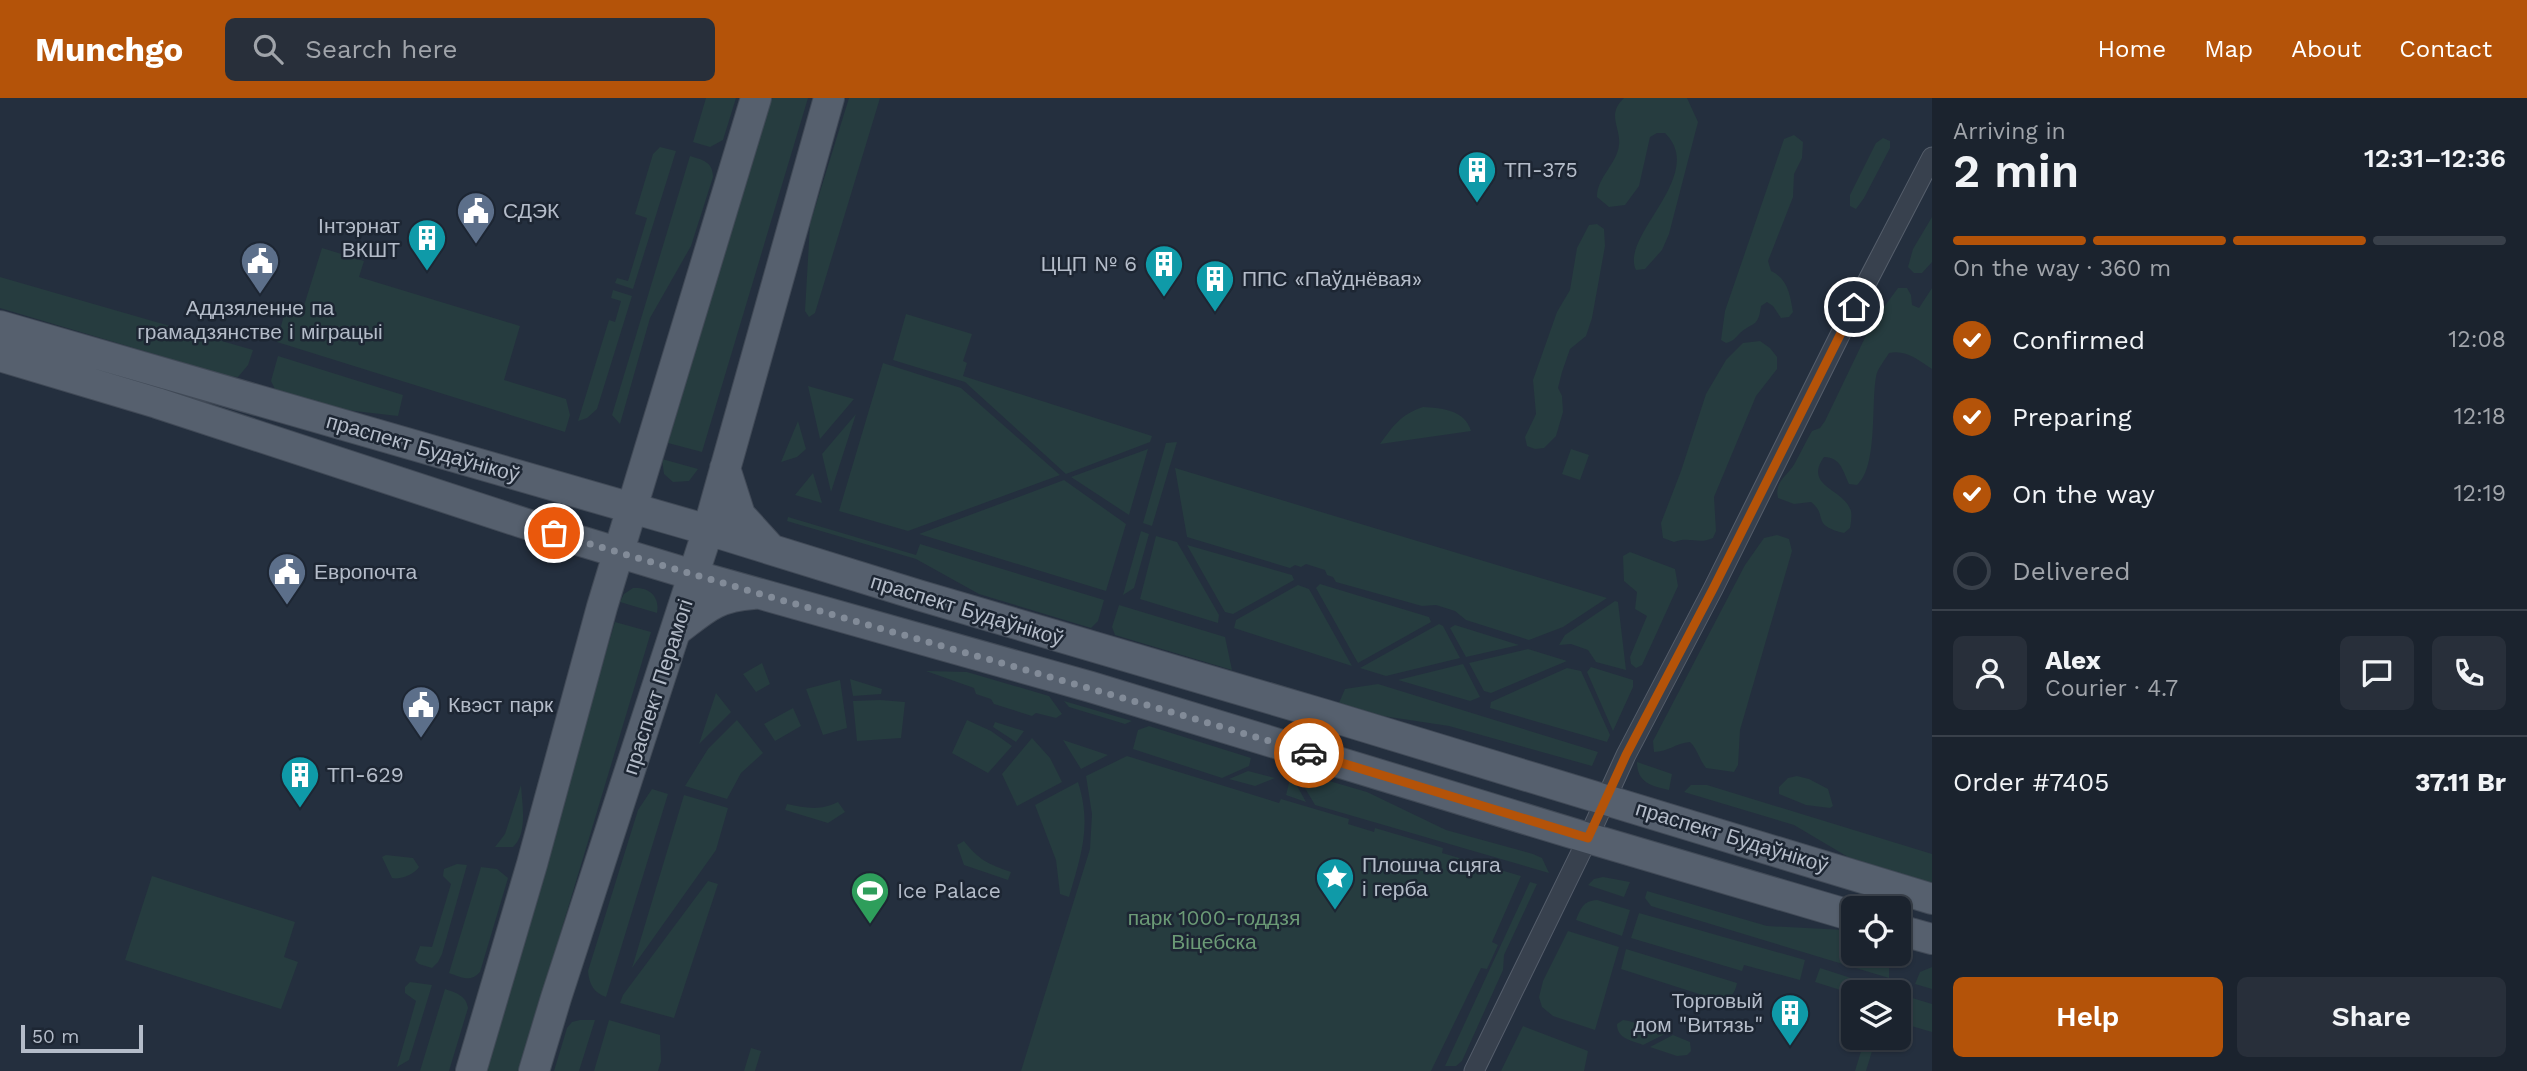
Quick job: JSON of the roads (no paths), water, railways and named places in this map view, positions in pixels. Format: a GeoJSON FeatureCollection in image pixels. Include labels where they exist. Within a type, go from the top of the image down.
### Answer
{"type":"FeatureCollection","features":[{"type":"Feature","properties":{"kind":"main road"},"geometry":{"type":"LineString","coordinates":[[471,1071],[532,864],[618,552],[755,98]]}},
{"type":"Feature","properties":{"kind":"main road","name":"праспект Перамогі"},"geometry":{"type":"LineString","coordinates":[[534,1071],[708,530],[829,98]]}},
{"type":"Feature","properties":{"kind":"main road","name":"праспект Будаўнікоў"},"geometry":{"type":"LineString","coordinates":[[0,326],[65,360],[230,427],[554,533],[1091,687],[1841,912]]}},
{"type":"Feature","properties":{"kind":"main road","name":"праспект Будаўнікоў"},"geometry":{"type":"LineString","coordinates":[[0,356],[65,360],[249,399],[632,507],[1605,798],[1922,919]]}},
{"type":"Feature","properties":{"kind":"main road"},"geometry":{"type":"LineString","coordinates":[[567,489],[616,479],[650,446]]}},
{"type":"Feature","properties":{"kind":"main road"},"geometry":{"type":"LineString","coordinates":[[725,468],[740,515],[773,550]]}},
{"type":"Feature","properties":{"kind":"main road"},"geometry":{"type":"LineString","coordinates":[[554,533],[578,550],[591,567],[598,584],[602,607]]}},
{"type":"Feature","properties":{"kind":"main road"},"geometry":{"type":"LineString","coordinates":[[677,630],[728,596],[761,594]]}},
{"type":"Feature","properties":{"kind":"street"},"geometry":{"type":"LineString","coordinates":[[1474,1071],[1605,798],[1932,157]]}},
{"type":"Feature","properties":{"kind":"street"},"geometry":{"type":"LineString","coordinates":[[230,427],[249,399]]}},
{"type":"Feature","properties":{"kind":"place","name":"ТП-375"},"geometry":{"type":"Point","coordinates":[1477,204]}},
{"type":"Feature","properties":{"kind":"place","name":"СДЭК"},"geometry":{"type":"Point","coordinates":[476,245]}},
{"type":"Feature","properties":{"kind":"place","name":"Інтэрнат ВКШТ"},"geometry":{"type":"Point","coordinates":[427,272]}},
{"type":"Feature","properties":{"kind":"place","name":"Аддзяленне па грамадзянстве і міграцыі"},"geometry":{"type":"Point","coordinates":[260,295]}},
{"type":"Feature","properties":{"kind":"place","name":"ЦЦП № 6"},"geometry":{"type":"Point","coordinates":[1164,298]}},
{"type":"Feature","properties":{"kind":"place","name":"ППС «Паўднёвая»"},"geometry":{"type":"Point","coordinates":[1215,313]}},
{"type":"Feature","properties":{"kind":"place","name":"Европочта"},"geometry":{"type":"Point","coordinates":[287,606]}},
{"type":"Feature","properties":{"kind":"place","name":"Квэст парк"},"geometry":{"type":"Point","coordinates":[421,739]}},
{"type":"Feature","properties":{"kind":"place","name":"ТП-629"},"geometry":{"type":"Point","coordinates":[300,809]}},
{"type":"Feature","properties":{"kind":"place","name":"Плошча сцяга і герба"},"geometry":{"type":"Point","coordinates":[1335,911]}},
{"type":"Feature","properties":{"kind":"place","name":"Ice Palace"},"geometry":{"type":"Point","coordinates":[870,925]}},
{"type":"Feature","properties":{"kind":"place","name":"Торговый дом \"Витязь\""},"geometry":{"type":"Point","coordinates":[1790,1047]}},
{"type":"Feature","properties":{"kind":"park label","name":"парк 1000-годдзя Віцебска"},"geometry":{"type":"Point","coordinates":[1214,930]}}]}
